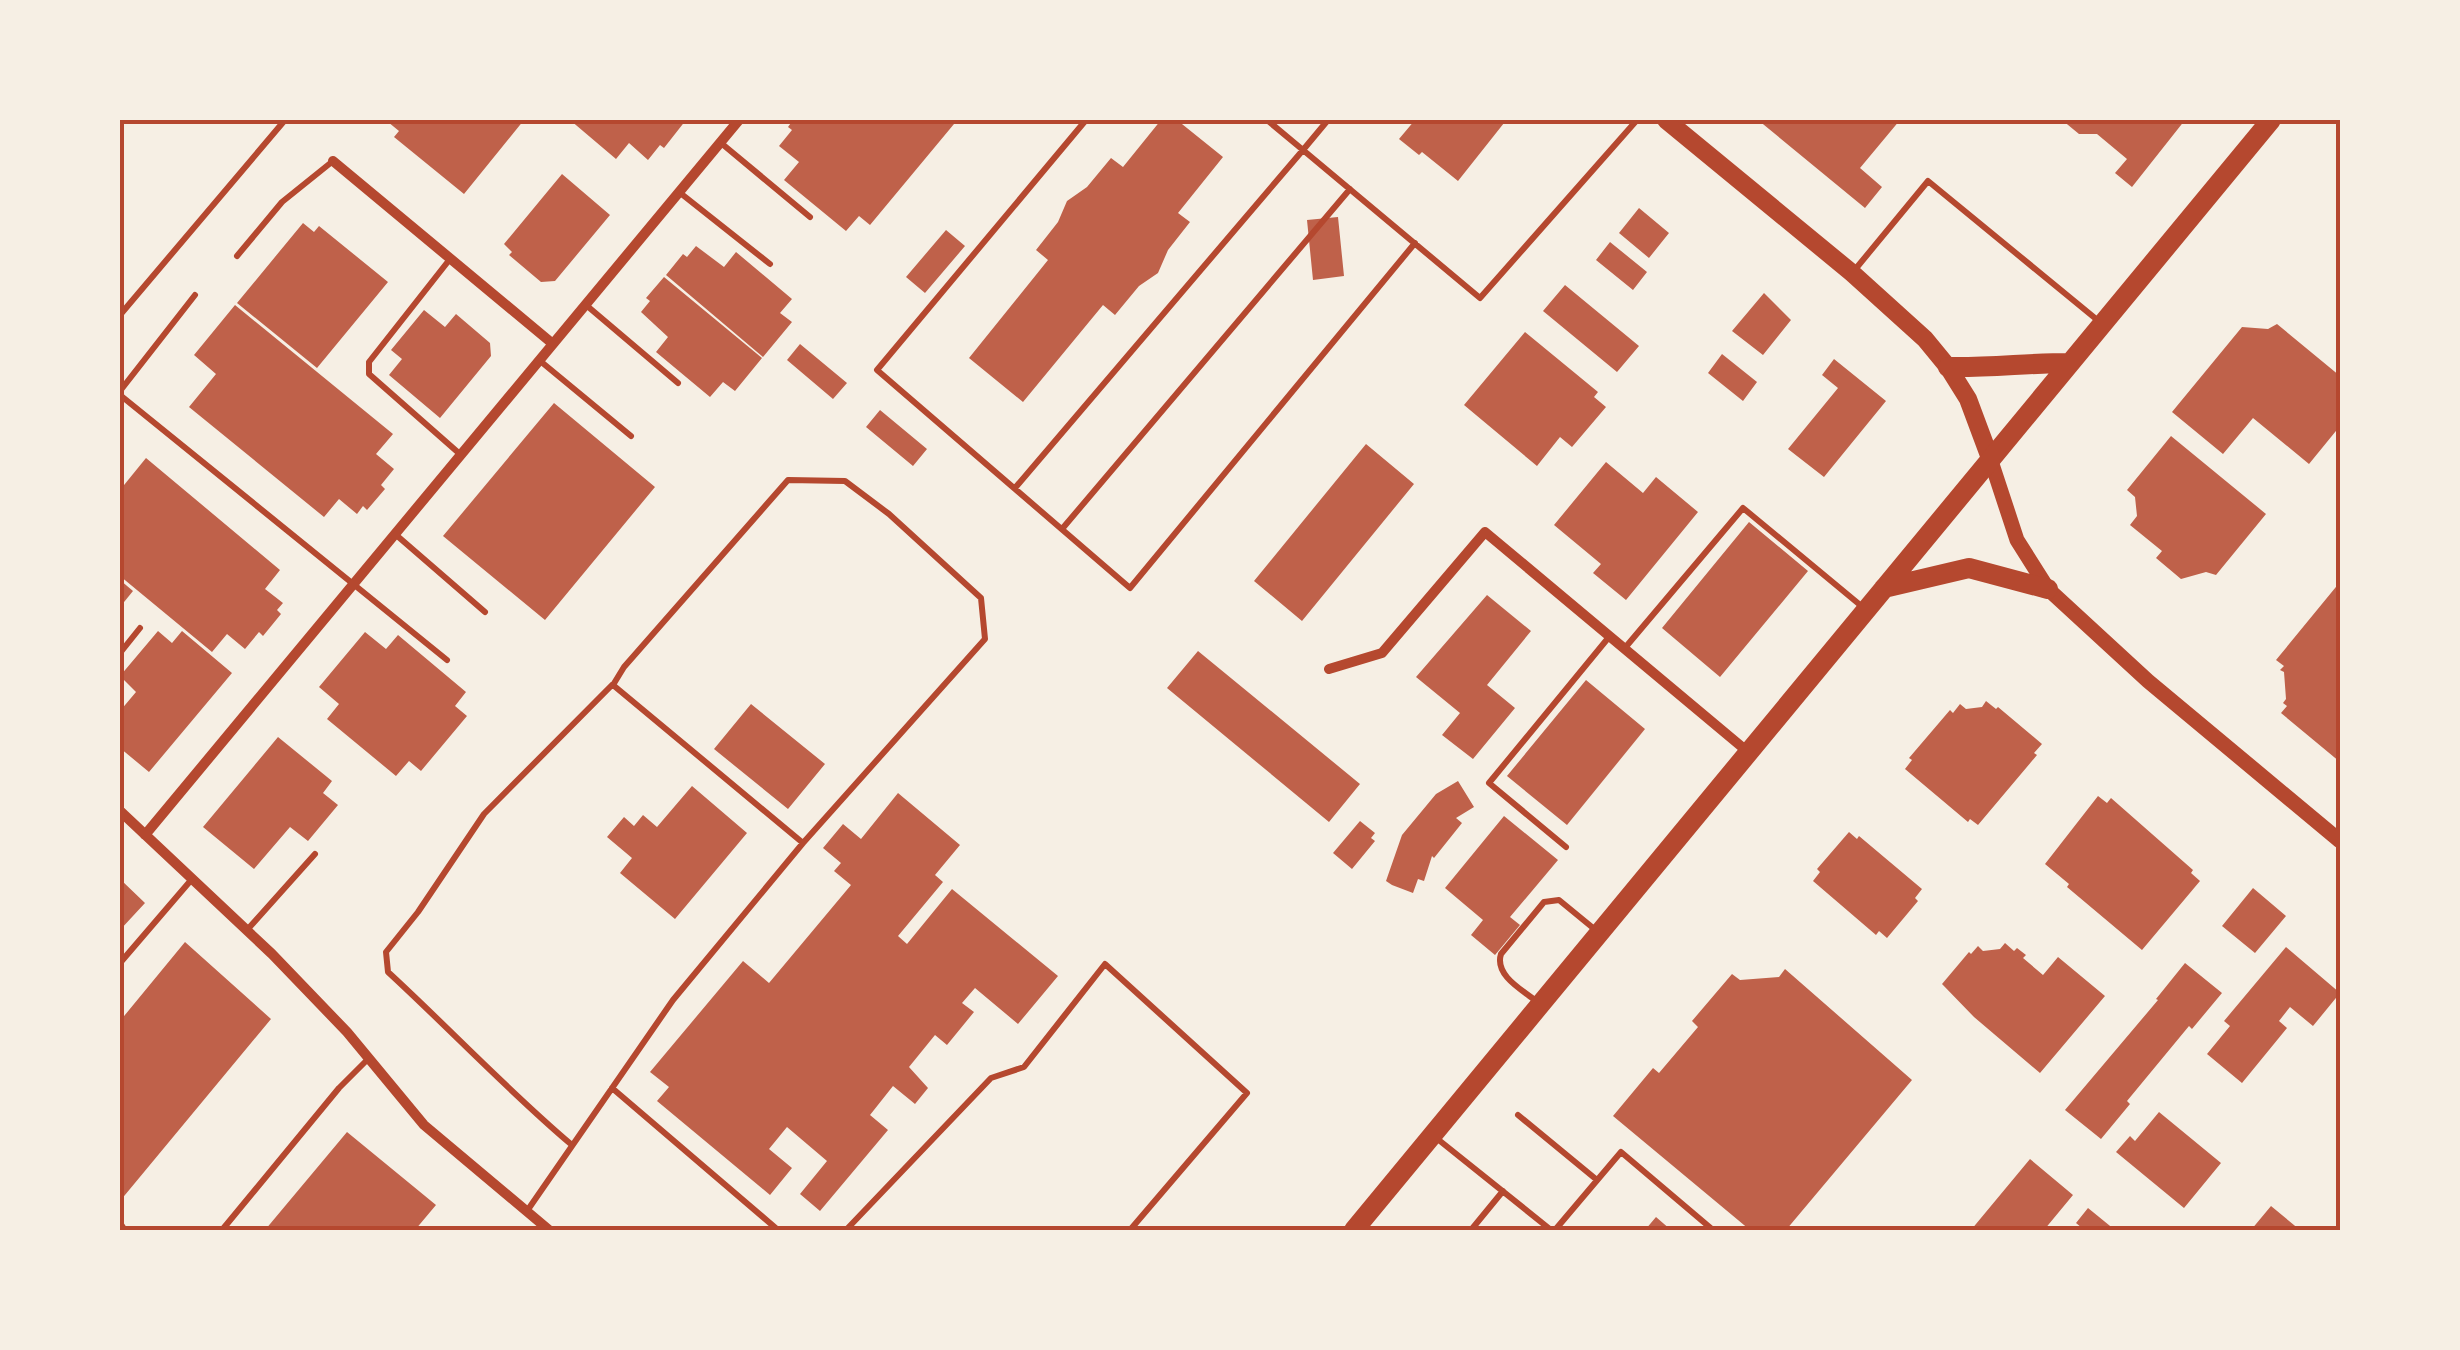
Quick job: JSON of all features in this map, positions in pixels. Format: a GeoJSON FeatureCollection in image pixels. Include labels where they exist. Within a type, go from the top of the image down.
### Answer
{"type":"FeatureCollection","features":[{"type":"Feature","properties":{"kind":"main road"},"geometry":{"type":"LineString","coordinates":[[1666,120],[1925,339],[1968,399],[1990,458]]}},
{"type":"Feature","properties":{"kind":"main road"},"geometry":{"type":"LineString","coordinates":[[1354,1230],[2271,120]]}},
{"type":"Feature","properties":{"kind":"main road"},"geometry":{"type":"LineString","coordinates":[[1948,367],[2069,363]]}},
{"type":"Feature","properties":{"kind":"main road"},"geometry":{"type":"LineString","coordinates":[[1884,588],[1969,568],[2048,589]]}},
{"type":"Feature","properties":{"kind":"street"},"geometry":{"type":"LineString","coordinates":[[145,835],[739,120]]}},
{"type":"Feature","properties":{"kind":"street"},"geometry":{"type":"LineString","coordinates":[[333,161],[552,344]]}},
{"type":"Feature","properties":{"kind":"street"},"geometry":{"type":"LineString","coordinates":[[1990,458],[2016,540],[2048,589],[2148,680],[2340,841]]}},
{"type":"Feature","properties":{"kind":"street"},"geometry":{"type":"LineString","coordinates":[[1329,669],[1382,653],[1485,532],[1748,752]]}},
{"type":"Feature","properties":{"kind":"street"},"geometry":{"type":"LineString","coordinates":[[120,811],[247,930],[347,1032],[424,1125],[550,1230]]}},
{"type":"Feature","properties":{"kind":"lane"},"geometry":{"type":"LineString","coordinates":[[120,315],[285,120]]}},
{"type":"Feature","properties":{"kind":"lane"},"geometry":{"type":"LineString","coordinates":[[1086,120],[877,370],[1130,588],[1415,244]]}},
{"type":"Feature","properties":{"kind":"lane"},"geometry":{"type":"LineString","coordinates":[[1267,120],[1480,298],[1637,120]]}},
{"type":"Feature","properties":{"kind":"lane"},"geometry":{"type":"LineString","coordinates":[[1015,488],[1328,120]]}},
{"type":"Feature","properties":{"kind":"lane"},"geometry":{"type":"LineString","coordinates":[[721,143],[810,217]]}},
{"type":"Feature","properties":{"kind":"lane"},"geometry":{"type":"LineString","coordinates":[[237,256],[282,202],[333,161]]}},
{"type":"Feature","properties":{"kind":"lane"},"geometry":{"type":"LineString","coordinates":[[1852,274],[1928,181],[2102,324]]}},
{"type":"Feature","properties":{"kind":"lane"},"geometry":{"type":"LineString","coordinates":[[1062,529],[1350,189]]}},
{"type":"Feature","properties":{"kind":"lane"},"geometry":{"type":"LineString","coordinates":[[678,192],[770,264]]}},
{"type":"Feature","properties":{"kind":"lane"},"geometry":{"type":"LineString","coordinates":[[450,259],[369,362],[369,374],[461,455]]}},
{"type":"Feature","properties":{"kind":"lane"},"geometry":{"type":"LineString","coordinates":[[195,295],[120,393],[447,660]]}},
{"type":"Feature","properties":{"kind":"lane"},"geometry":{"type":"LineString","coordinates":[[586,304],[678,384]]}},
{"type":"Feature","properties":{"kind":"lane"},"geometry":{"type":"LineString","coordinates":[[540,360],[631,436]]}},
{"type":"Feature","properties":{"kind":"lane"},"geometry":{"type":"LineString","coordinates":[[527,1211],[674,1000],[803,843],[985,640],[981,598],[889,514],[845,481],[788,480],[612,685],[484,814],[386,952],[388,972],[493,1069],[524,1105],[572,1145]]}},
{"type":"Feature","properties":{"kind":"lane"},"geometry":{"type":"LineString","coordinates":[[1624,649],[1743,508],[1866,610]]}},
{"type":"Feature","properties":{"kind":"lane"},"geometry":{"type":"LineString","coordinates":[[395,534],[485,612]]}},
{"type":"Feature","properties":{"kind":"lane"},"geometry":{"type":"LineString","coordinates":[[120,653],[140,628]]}},
{"type":"Feature","properties":{"kind":"lane"},"geometry":{"type":"LineString","coordinates":[[1566,847],[1489,782],[1609,638]]}},
{"type":"Feature","properties":{"kind":"lane"},"geometry":{"type":"LineString","coordinates":[[612,685],[803,843]]}},
{"type":"Feature","properties":{"kind":"lane"},"geometry":{"type":"LineString","coordinates":[[247,930],[315,854]]}},
{"type":"Feature","properties":{"kind":"lane"},"geometry":{"type":"LineString","coordinates":[[120,963],[192,879]]}},
{"type":"Feature","properties":{"kind":"lane"},"geometry":{"type":"LineString","coordinates":[[1540,1004],[1500,971],[1498,962],[1544,902],[1560,900],[1599,933]]}},
{"type":"Feature","properties":{"kind":"lane"},"geometry":{"type":"LineString","coordinates":[[846,1230],[990,1078],[1024,1067],[1105,964],[1247,1093],[1130,1230]]}},
{"type":"Feature","properties":{"kind":"lane"},"geometry":{"type":"LineString","coordinates":[[222,1230],[368,1058]]}},
{"type":"Feature","properties":{"kind":"lane"},"geometry":{"type":"LineString","coordinates":[[612,1088],[778,1230]]}},
{"type":"Feature","properties":{"kind":"lane"},"geometry":{"type":"LineString","coordinates":[[1518,1115],[1597,1180]]}},
{"type":"Feature","properties":{"kind":"lane"},"geometry":{"type":"LineString","coordinates":[[1432,1135],[1553,1230],[1621,1152],[1713,1230]]}},
{"type":"Feature","properties":{"kind":"lane"},"geometry":{"type":"LineString","coordinates":[[1471,1230],[1503,1192]]}},
{"type":"Feature","properties":{"kind":"path"},"geometry":{"type":"LineString","coordinates":[[120,1222],[126,1230]]}},
{"type":"Feature","properties":{"kind":"building"},"geometry":{"type":"Polygon","coordinates":[[[389,120],[524,120],[464,194],[394,137],[399,131],[389,120]]]}},
{"type":"Feature","properties":{"kind":"building"},"geometry":{"type":"Polygon","coordinates":[[[570,120],[686,120],[664,148],[660,145],[648,160],[629,143],[616,159],[570,120]]]}},
{"type":"Feature","properties":{"kind":"building"},"geometry":{"type":"Polygon","coordinates":[[[793,120],[949,120],[954,124],[870,225],[859,216],[846,231],[784,180],[799,162],[779,146],[792,130],[788,127],[793,120]]]}},
{"type":"Feature","properties":{"kind":"building"},"geometry":{"type":"Polygon","coordinates":[[[1161,120],[1177,120],[1223,157],[1178,213],[1190,222],[1168,250],[1158,273],[1139,286],[1115,315],[1103,305],[1023,402],[969,358],[1048,260],[1036,250],[1058,222],[1067,201],[1087,187],[1111,158],[1123,167],[1161,120]]]}},
{"type":"Feature","properties":{"kind":"building"},"geometry":{"type":"Polygon","coordinates":[[[1415,120],[1504,123],[1458,181],[1399,139],[1415,120]]]}},
{"type":"Feature","properties":{"kind":"building"},"geometry":{"type":"Polygon","coordinates":[[[1758,120],[1900,120],[1860,168],[1882,187],[1865,208],[1758,120]]]}},
{"type":"Feature","properties":{"kind":"building"},"geometry":{"type":"Polygon","coordinates":[[[2062,120],[2185,120],[2132,187],[2115,173],[2127,159],[2097,134],[2079,134],[2062,120]]]}},
{"type":"Feature","properties":{"kind":"building"},"geometry":{"type":"Polygon","coordinates":[[[562,174],[610,215],[555,281],[541,282],[509,255],[512,252],[504,244],[562,174]]]}},
{"type":"Feature","properties":{"kind":"building"},"geometry":{"type":"Polygon","coordinates":[[[1639,208],[1669,233],[1649,258],[1619,233],[1639,208]]]}},
{"type":"Feature","properties":{"kind":"building"},"geometry":{"type":"Polygon","coordinates":[[[1338,217],[1344,276],[1313,280],[1307,220],[1338,217]]]}},
{"type":"Feature","properties":{"kind":"building"},"geometry":{"type":"Polygon","coordinates":[[[303,223],[314,232],[319,226],[388,282],[317,368],[237,303],[303,223]]]}},
{"type":"Feature","properties":{"kind":"building"},"geometry":{"type":"Polygon","coordinates":[[[946,230],[965,246],[925,293],[906,277],[946,230]]]}},
{"type":"Feature","properties":{"kind":"building"},"geometry":{"type":"Polygon","coordinates":[[[1610,242],[1647,272],[1633,290],[1596,260],[1610,242]]]}},
{"type":"Feature","properties":{"kind":"building"},"geometry":{"type":"Polygon","coordinates":[[[696,246],[724,267],[736,252],[792,299],[780,313],[792,322],[763,357],[666,275],[683,254],[687,257],[696,246]]]}},
{"type":"Feature","properties":{"kind":"building"},"geometry":{"type":"Polygon","coordinates":[[[664,277],[762,358],[735,391],[723,382],[710,397],[656,352],[668,337],[641,312],[650,301],[646,298],[664,277]]]}},
{"type":"Feature","properties":{"kind":"building"},"geometry":{"type":"Polygon","coordinates":[[[1565,285],[1639,346],[1617,372],[1543,311],[1565,285]]]}},
{"type":"Feature","properties":{"kind":"building"},"geometry":{"type":"Polygon","coordinates":[[[1764,293],[1791,320],[1763,355],[1732,331],[1764,293]]]}},
{"type":"Feature","properties":{"kind":"building"},"geometry":{"type":"Polygon","coordinates":[[[235,305],[393,434],[376,454],[394,469],[381,485],[385,489],[367,510],[363,506],[357,514],[339,499],[324,517],[189,407],[216,374],[194,355],[235,305]]]}},
{"type":"Feature","properties":{"kind":"building"},"geometry":{"type":"Polygon","coordinates":[[[424,310],[445,327],[456,314],[490,343],[491,356],[440,418],[389,375],[402,359],[391,350],[424,310]]]}},
{"type":"Feature","properties":{"kind":"building"},"geometry":{"type":"Polygon","coordinates":[[[2277,324],[2340,376],[2340,426],[2309,464],[2253,418],[2223,454],[2172,412],[2242,327],[2268,329],[2277,324]]]}},
{"type":"Feature","properties":{"kind":"building"},"geometry":{"type":"Polygon","coordinates":[[[1525,332],[1598,392],[1594,397],[1606,407],[1572,447],[1560,437],[1537,466],[1464,405],[1525,332]]]}},
{"type":"Feature","properties":{"kind":"building"},"geometry":{"type":"Polygon","coordinates":[[[800,344],[847,383],[833,399],[787,360],[800,344]]]}},
{"type":"Feature","properties":{"kind":"building"},"geometry":{"type":"Polygon","coordinates":[[[1722,354],[1757,382],[1743,401],[1708,373],[1722,354]]]}},
{"type":"Feature","properties":{"kind":"building"},"geometry":{"type":"Polygon","coordinates":[[[1834,359],[1886,401],[1824,477],[1788,449],[1838,388],[1822,375],[1834,359]]]}},
{"type":"Feature","properties":{"kind":"building"},"geometry":{"type":"Polygon","coordinates":[[[554,403],[655,487],[545,620],[443,536],[554,403]]]}},
{"type":"Feature","properties":{"kind":"building"},"geometry":{"type":"Polygon","coordinates":[[[880,410],[927,449],[913,466],[866,427],[880,410]]]}},
{"type":"Feature","properties":{"kind":"building"},"geometry":{"type":"Polygon","coordinates":[[[2171,436],[2266,514],[2216,575],[2206,572],[2181,579],[2156,558],[2162,551],[2130,525],[2137,516],[2135,497],[2127,490],[2171,436]]]}},
{"type":"Feature","properties":{"kind":"building"},"geometry":{"type":"Polygon","coordinates":[[[1366,444],[1414,484],[1302,621],[1254,581],[1366,444]]]}},
{"type":"Feature","properties":{"kind":"building"},"geometry":{"type":"Polygon","coordinates":[[[146,458],[280,570],[265,589],[283,603],[277,610],[281,614],[263,636],[259,632],[245,649],[227,634],[212,652],[120,576],[120,490],[146,458]]]}},
{"type":"Feature","properties":{"kind":"building"},"geometry":{"type":"Polygon","coordinates":[[[1606,462],[1643,493],[1656,477],[1698,512],[1626,600],[1593,573],[1601,564],[1554,525],[1606,462]]]}},
{"type":"Feature","properties":{"kind":"building"},"geometry":{"type":"Polygon","coordinates":[[[1749,522],[1808,571],[1720,677],[1662,628],[1749,522]]]}},
{"type":"Feature","properties":{"kind":"building"},"geometry":{"type":"Polygon","coordinates":[[[120,580],[133,591],[120,607],[120,580]]]}},
{"type":"Feature","properties":{"kind":"building"},"geometry":{"type":"Polygon","coordinates":[[[2340,582],[2340,762],[2281,713],[2287,706],[2283,703],[2284,672],[2280,670],[2284,666],[2276,660],[2340,582]]]}},
{"type":"Feature","properties":{"kind":"building"},"geometry":{"type":"Polygon","coordinates":[[[1487,595],[1531,631],[1487,685],[1515,708],[1473,759],[1442,735],[1460,713],[1416,677],[1487,595]]]}},
{"type":"Feature","properties":{"kind":"building"},"geometry":{"type":"Polygon","coordinates":[[[158,631],[172,643],[182,631],[232,673],[149,772],[120,748],[120,711],[136,692],[120,676],[158,631]]]}},
{"type":"Feature","properties":{"kind":"building"},"geometry":{"type":"Polygon","coordinates":[[[365,632],[386,649],[398,635],[466,692],[455,706],[467,716],[421,771],[409,761],[396,776],[327,719],[339,704],[319,687],[365,632]]]}},
{"type":"Feature","properties":{"kind":"building"},"geometry":{"type":"Polygon","coordinates":[[[1198,651],[1360,784],[1329,822],[1167,688],[1198,651]]]}},
{"type":"Feature","properties":{"kind":"building"},"geometry":{"type":"Polygon","coordinates":[[[1586,680],[1645,729],[1567,825],[1507,776],[1586,680]]]}},
{"type":"Feature","properties":{"kind":"building"},"geometry":{"type":"Polygon","coordinates":[[[1986,701],[2042,744],[1978,825],[1970,819],[1968,822],[1905,769],[1912,760],[1909,758],[1950,710],[1953,713],[1960,704],[1966,709],[1982,707],[1986,701]]]}},
{"type":"Feature","properties":{"kind":"building"},"geometry":{"type":"Polygon","coordinates":[[[751,704],[825,764],[788,809],[714,749],[751,704]]]}},
{"type":"Feature","properties":{"kind":"building"},"geometry":{"type":"Polygon","coordinates":[[[278,737],[332,781],[323,793],[338,805],[308,841],[290,827],[254,869],[203,827],[278,737]]]}},
{"type":"Feature","properties":{"kind":"building"},"geometry":{"type":"Polygon","coordinates":[[[1458,781],[1474,807],[1456,818],[1462,823],[1432,856],[1424,881],[1418,879],[1413,893],[1386,881],[1402,835],[1436,794],[1458,781]]]}},
{"type":"Feature","properties":{"kind":"building"},"geometry":{"type":"Polygon","coordinates":[[[692,786],[747,833],[675,919],[620,873],[632,858],[607,837],[624,817],[634,826],[643,815],[657,827],[692,786]]]}},
{"type":"Feature","properties":{"kind":"building"},"geometry":{"type":"Polygon","coordinates":[[[898,793],[960,845],[935,875],[943,882],[898,936],[907,944],[952,889],[1058,976],[1018,1024],[975,988],[962,1003],[974,1012],[947,1045],[935,1035],[909,1067],[928,1088],[915,1104],[893,1086],[870,1115],[888,1130],[820,1211],[800,1194],[827,1161],[787,1127],[769,1149],[792,1168],[770,1195],[657,1101],[669,1087],[650,1072],[743,961],[769,983],[851,885],[834,871],[841,863],[823,848],[843,824],[861,839],[898,793]]]}},
{"type":"Feature","properties":{"kind":"building"},"geometry":{"type":"Polygon","coordinates":[[[2098,796],[2107,803],[2111,798],[2193,870],[2191,873],[2200,881],[2142,950],[2045,864],[2098,796]]]}},
{"type":"Feature","properties":{"kind":"building"},"geometry":{"type":"Polygon","coordinates":[[[1504,816],[1558,860],[1510,917],[1520,925],[1495,955],[1471,935],[1483,920],[1445,888],[1504,816]]]}},
{"type":"Feature","properties":{"kind":"building"},"geometry":{"type":"Polygon","coordinates":[[[1360,821],[1375,833],[1371,838],[1375,841],[1352,869],[1333,853],[1360,821]]]}},
{"type":"Feature","properties":{"kind":"building"},"geometry":{"type":"Polygon","coordinates":[[[1849,832],[1857,839],[1859,836],[1922,889],[1915,898],[1918,901],[1887,938],[1879,931],[1876,935],[1813,881],[1820,872],[1817,869],[1849,832]]]}},
{"type":"Feature","properties":{"kind":"building"},"geometry":{"type":"Polygon","coordinates":[[[120,879],[145,903],[120,930],[120,879]]]}},
{"type":"Feature","properties":{"kind":"building"},"geometry":{"type":"Polygon","coordinates":[[[2253,888],[2286,916],[2255,953],[2222,926],[2253,888]]]}},
{"type":"Feature","properties":{"kind":"building"},"geometry":{"type":"Polygon","coordinates":[[[185,942],[271,1019],[120,1201],[120,1021],[185,942]]]}},
{"type":"Feature","properties":{"kind":"building"},"geometry":{"type":"Polygon","coordinates":[[[2005,943],[2026,955],[2023,958],[2043,975],[2058,957],[2105,996],[2040,1073],[1942,984],[1978,946],[1983,951],[2000,949],[2005,943]]]}},
{"type":"Feature","properties":{"kind":"building"},"geometry":{"type":"Polygon","coordinates":[[[2286,947],[2340,993],[2313,1026],[2290,1007],[2279,1021],[2287,1028],[2242,1083],[2207,1054],[2230,1026],[2224,1021],[2286,947]]]}},
{"type":"Feature","properties":{"kind":"building"},"geometry":{"type":"Polygon","coordinates":[[[2185,963],[2222,993],[2192,1029],[2189,1026],[2101,1139],[2065,1110],[2185,963]]]}},
{"type":"Feature","properties":{"kind":"building"},"geometry":{"type":"Polygon","coordinates":[[[1785,969],[1912,1080],[1786,1230],[1750,1230],[1613,1116],[1653,1068],[1659,1073],[1698,1027],[1692,1021],[1732,974],[1740,980],[1779,977],[1785,969]]]}},
{"type":"Feature","properties":{"kind":"building"},"geometry":{"type":"Polygon","coordinates":[[[2159,1112],[2221,1163],[2184,1208],[2116,1152],[2130,1136],[2135,1141],[2159,1112]]]}},
{"type":"Feature","properties":{"kind":"building"},"geometry":{"type":"Polygon","coordinates":[[[347,1132],[436,1205],[415,1230],[265,1230],[347,1132]]]}},
{"type":"Feature","properties":{"kind":"building"},"geometry":{"type":"Polygon","coordinates":[[[2030,1159],[2073,1195],[2044,1230],[1971,1230],[2030,1159]]]}},
{"type":"Feature","properties":{"kind":"building"},"geometry":{"type":"Polygon","coordinates":[[[2271,1206],[2300,1230],[2251,1230],[2271,1206]]]}},
{"type":"Feature","properties":{"kind":"building"},"geometry":{"type":"Polygon","coordinates":[[[2088,1208],[2115,1230],[2080,1230],[2076,1223],[2088,1208]]]}},
{"type":"Feature","properties":{"kind":"building"},"geometry":{"type":"Polygon","coordinates":[[[1656,1217],[1671,1230],[1645,1230],[1656,1217]]]}}]}
